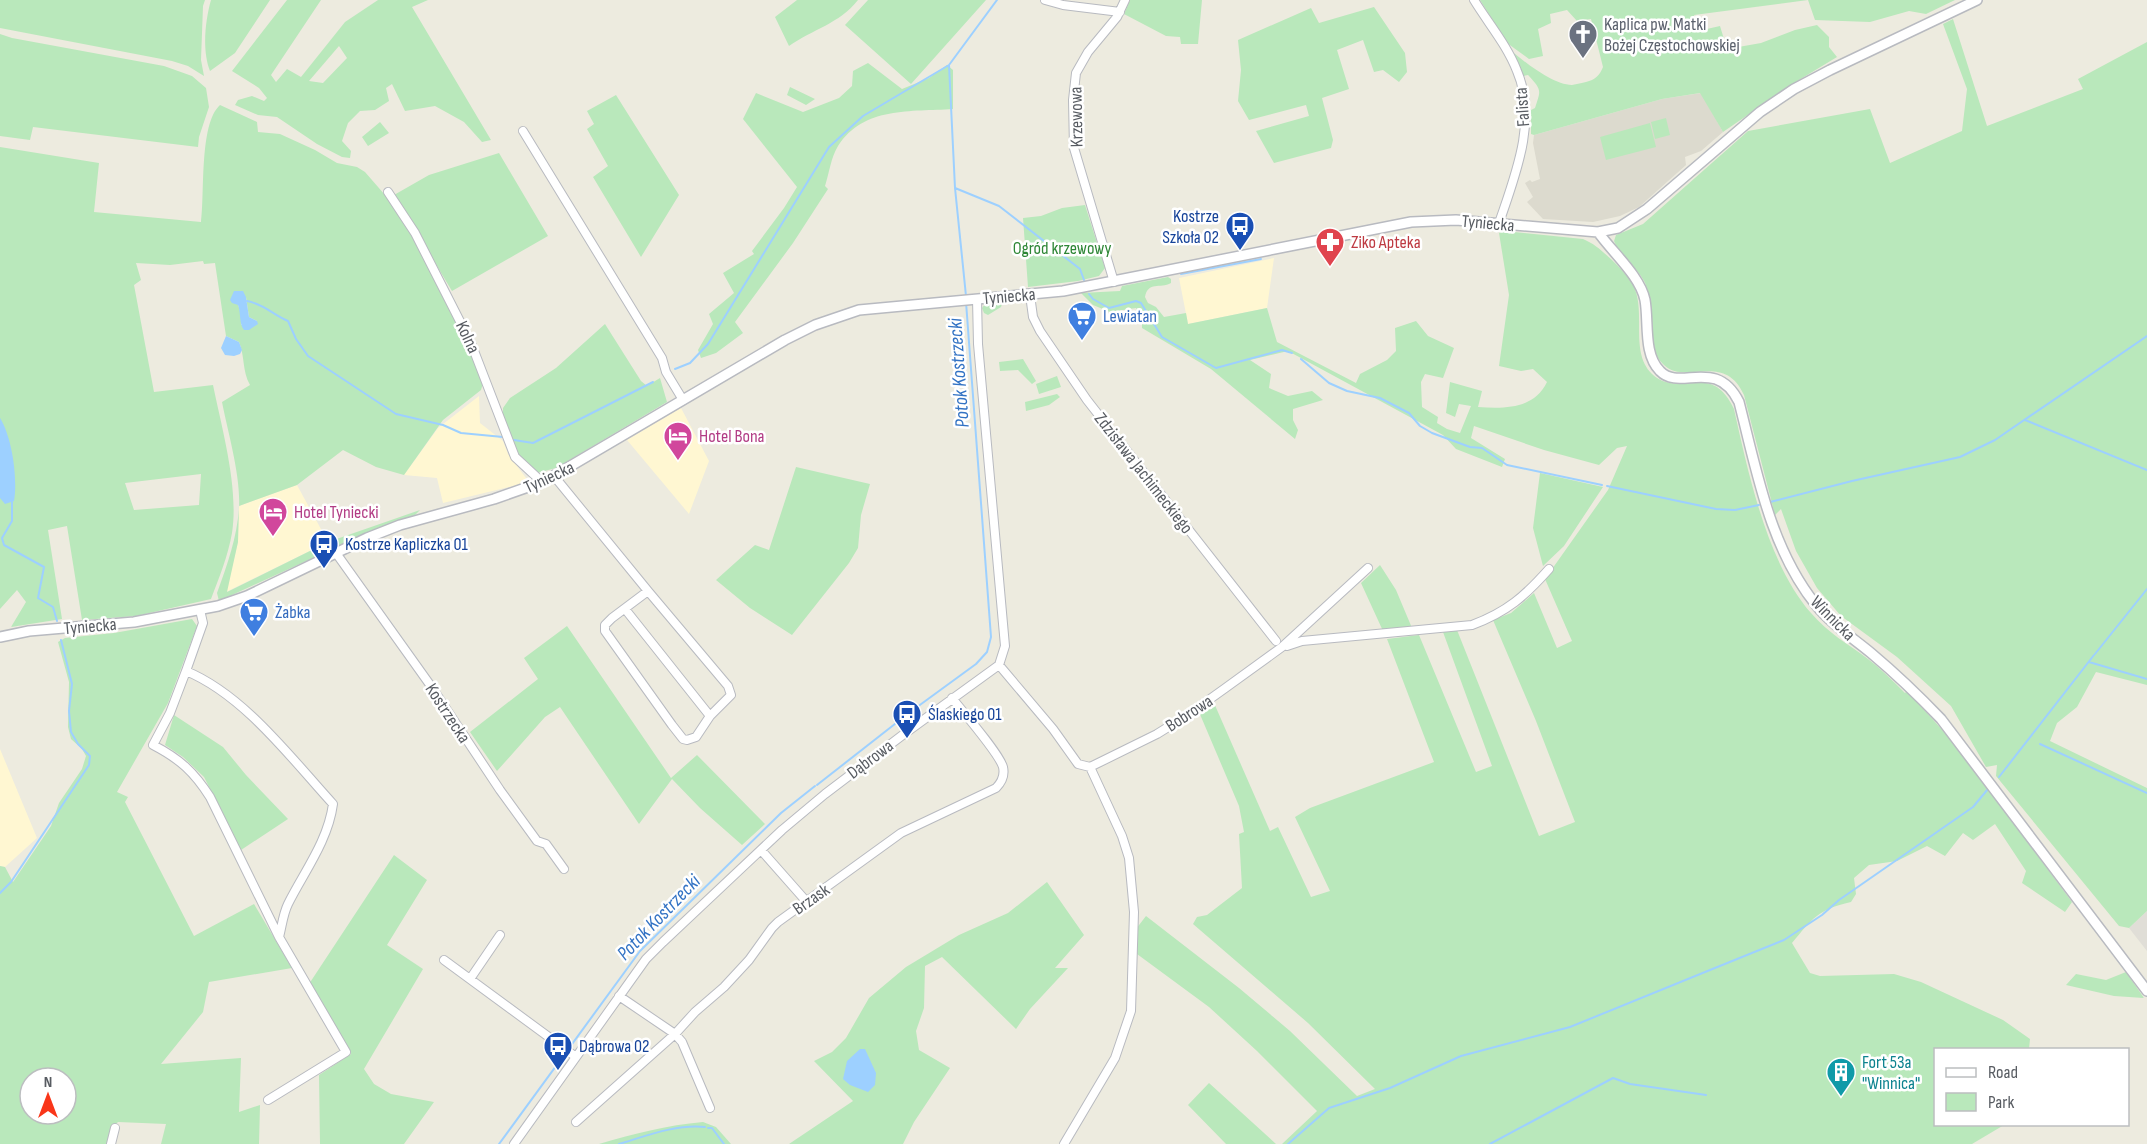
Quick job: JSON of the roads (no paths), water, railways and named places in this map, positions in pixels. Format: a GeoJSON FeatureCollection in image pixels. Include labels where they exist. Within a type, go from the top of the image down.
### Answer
{"type":"FeatureCollection","features":[{"type":"Feature","properties":{"kind":"street"},"geometry":{"type":"LineString","coordinates":[[1045,0],[1063,5],[1120,12]]}},
{"type":"Feature","properties":{"kind":"street","name":"Krzewowa"},"geometry":{"type":"LineString","coordinates":[[1114,282],[1074,148],[1073,100],[1076,73],[1088,52],[1120,12],[1125,0]]}},
{"type":"Feature","properties":{"kind":"street","name":"Falista"},"geometry":{"type":"LineString","coordinates":[[1474,0],[1504,46],[1517,70],[1524,90],[1527,123],[1516,171],[1499,224]]}},
{"type":"Feature","properties":{"kind":"street","name":"Tyniecka"},"geometry":{"type":"LineString","coordinates":[[0,637],[134,622],[231,602],[263,589],[367,538],[400,525],[494,499],[542,482],[785,340],[834,317],[868,309],[1030,295],[1114,282],[1411,222],[1437,219],[1598,232],[1618,228],[1647,209],[1760,112],[1794,89],[1977,0]]}},
{"type":"Feature","properties":{"kind":"street"},"geometry":{"type":"LineString","coordinates":[[523,131],[662,358],[666,372],[682,400]]}},
{"type":"Feature","properties":{"kind":"street","name":"Kolna"},"geometry":{"type":"LineString","coordinates":[[388,192],[415,233],[471,343],[515,457],[542,482]]}},
{"type":"Feature","properties":{"kind":"street","name":"Winnicka"},"geometry":{"type":"LineString","coordinates":[[1598,232],[1639,281],[1647,318],[1650,354],[1655,366],[1662,374],[1673,377],[1718,379],[1732,388],[1739,402],[1768,512],[1799,581],[1817,607],[1915,691],[1941,719],[2147,991]]}},
{"type":"Feature","properties":{"kind":"street","name":"Zdzisława Jachimeckiego"},"geometry":{"type":"LineString","coordinates":[[1030,295],[1033,317],[1071,377],[1279,644]]}},
{"type":"Feature","properties":{"kind":"street"},"geometry":{"type":"LineString","coordinates":[[973,299],[1005,646],[999,665],[1053,729],[1078,764],[1090,766],[1122,836],[1129,858],[1134,912],[1131,1011],[1115,1058],[1064,1144]]}},
{"type":"Feature","properties":{"kind":"street"},"geometry":{"type":"LineString","coordinates":[[554,476],[728,686],[731,695],[691,739],[683,739],[605,631],[605,626],[612,618],[648,591]]}},
{"type":"Feature","properties":{"kind":"street","name":"Kostrzecka"},"geometry":{"type":"LineString","coordinates":[[336,553],[512,807],[537,841],[546,844],[564,869]]}},
{"type":"Feature","properties":{"kind":"street","name":"Bobrowa"},"geometry":{"type":"LineString","coordinates":[[1090,766],[1157,734],[1189,714],[1279,644],[1368,568]]}},
{"type":"Feature","properties":{"kind":"street","name":"Bobrowa"},"geometry":{"type":"LineString","coordinates":[[1279,644],[1472,625],[1489,619],[1518,602],[1549,569]]}},
{"type":"Feature","properties":{"kind":"street"},"geometry":{"type":"LineString","coordinates":[[625,609],[710,716]]}},
{"type":"Feature","properties":{"kind":"street"},"geometry":{"type":"LineString","coordinates":[[200,610],[203,623],[170,712],[153,745],[170,754],[196,776],[210,797],[279,937],[345,1052],[268,1100]]}},
{"type":"Feature","properties":{"kind":"street","name":"Dąbrowa"},"geometry":{"type":"LineString","coordinates":[[514,1144],[570,1052],[619,996],[646,959],[782,830],[856,769],[999,665]]}},
{"type":"Feature","properties":{"kind":"street"},"geometry":{"type":"LineString","coordinates":[[186,671],[219,688],[244,707],[333,804],[332,817],[321,844],[286,907],[279,937]]}},
{"type":"Feature","properties":{"kind":"street","name":"Brzask"},"geometry":{"type":"LineString","coordinates":[[576,1122],[724,987],[749,960],[772,928],[901,832],[1000,784],[1003,778],[1001,763],[952,698]]}},
{"type":"Feature","properties":{"kind":"street"},"geometry":{"type":"LineString","coordinates":[[761,850],[806,901]]}},
{"type":"Feature","properties":{"kind":"street"},"geometry":{"type":"LineString","coordinates":[[470,979],[500,935]]}},
{"type":"Feature","properties":{"kind":"street"},"geometry":{"type":"LineString","coordinates":[[444,960],[570,1052]]}},
{"type":"Feature","properties":{"kind":"street"},"geometry":{"type":"LineString","coordinates":[[619,996],[675,1034],[682,1042],[710,1108]]}},
{"type":"Feature","properties":{"kind":"street"},"geometry":{"type":"LineString","coordinates":[[111,1144],[115,1128]]}},
{"type":"Feature","properties":{"kind":"water"},"geometry":{"type":"Polygon","coordinates":[[[234,291],[243,291],[249,317],[257,321],[258,324],[249,330],[242,328],[238,305],[230,300],[234,291]]]}},
{"type":"Feature","properties":{"kind":"water"},"geometry":{"type":"Polygon","coordinates":[[[226,336],[239,342],[242,350],[240,354],[225,355],[221,348],[226,336]]]}},
{"type":"Feature","properties":{"kind":"water"},"geometry":{"type":"Polygon","coordinates":[[[0,418],[11,447],[15,481],[14,501],[5,504],[0,498],[0,418]]]}},
{"type":"Feature","properties":{"kind":"water"},"geometry":{"type":"Polygon","coordinates":[[[860,1049],[865,1049],[876,1073],[875,1085],[868,1092],[850,1085],[843,1079],[847,1061],[860,1049]]]}},
{"type":"Feature","properties":{"kind":"waterway","name":"Potok Kostrzecki"},"geometry":{"type":"LineString","coordinates":[[966,296],[955,188],[949,65],[997,0]]}},
{"type":"Feature","properties":{"kind":"waterway"},"geometry":{"type":"LineString","coordinates":[[675,369],[690,363],[708,344],[829,147],[863,116],[949,65]]}},
{"type":"Feature","properties":{"kind":"waterway"},"geometry":{"type":"LineString","coordinates":[[955,188],[999,206],[1080,269],[1084,280]]}},
{"type":"Feature","properties":{"kind":"waterway"},"geometry":{"type":"LineString","coordinates":[[1181,274],[1261,259]]}},
{"type":"Feature","properties":{"kind":"waterway"},"geometry":{"type":"LineString","coordinates":[[1089,294],[1093,299],[1109,308],[1136,301],[1141,303],[1162,337],[1216,368],[1282,350],[1292,353]]}},
{"type":"Feature","properties":{"kind":"waterway"},"geometry":{"type":"LineString","coordinates":[[247,301],[288,321],[296,339],[308,356],[396,414],[443,425],[461,433],[503,437]]}},
{"type":"Feature","properties":{"kind":"waterway","name":"Potok Kostrzecki"},"geometry":{"type":"LineString","coordinates":[[902,718],[976,664],[987,652],[991,637],[966,302]]}},
{"type":"Feature","properties":{"kind":"waterway"},"geometry":{"type":"LineString","coordinates":[[1770,502],[1960,457],[1995,440],[2147,336]]}},
{"type":"Feature","properties":{"kind":"waterway"},"geometry":{"type":"LineString","coordinates":[[1301,359],[1329,383],[1347,391],[1380,398],[1409,413],[1420,426],[1432,433],[1470,447],[1482,448],[1507,465],[1602,485]]}},
{"type":"Feature","properties":{"kind":"waterway"},"geometry":{"type":"LineString","coordinates":[[514,440],[533,443],[653,382]]}},
{"type":"Feature","properties":{"kind":"waterway"},"geometry":{"type":"LineString","coordinates":[[2025,420],[2147,470]]}},
{"type":"Feature","properties":{"kind":"waterway"},"geometry":{"type":"LineString","coordinates":[[1607,486],[1716,509],[1735,510],[1759,505]]}},
{"type":"Feature","properties":{"kind":"waterway"},"geometry":{"type":"LineString","coordinates":[[12,501],[12,521],[2,538],[4,545],[44,567],[38,598],[53,607],[57,621]]}},
{"type":"Feature","properties":{"kind":"waterway"},"geometry":{"type":"LineString","coordinates":[[2095,654],[2147,589]]}},
{"type":"Feature","properties":{"kind":"waterway"},"geometry":{"type":"LineString","coordinates":[[0,893],[11,882],[89,765],[90,756],[78,744],[71,732],[69,711],[72,684],[61,640]]}},
{"type":"Feature","properties":{"kind":"waterway"},"geometry":{"type":"LineString","coordinates":[[1999,777],[2094,655]]}},
{"type":"Feature","properties":{"kind":"waterway"},"geometry":{"type":"LineString","coordinates":[[2089,662],[2147,679]]}},
{"type":"Feature","properties":{"kind":"waterway","name":"Potok Kostrzecki"},"geometry":{"type":"LineString","coordinates":[[817,785],[900,720]]}},
{"type":"Feature","properties":{"kind":"waterway"},"geometry":{"type":"LineString","coordinates":[[2040,744],[2147,793]]}},
{"type":"Feature","properties":{"kind":"waterway","name":"Potok Kostrzecki"},"geometry":{"type":"LineString","coordinates":[[499,1144],[640,951],[781,813],[815,786]]}},
{"type":"Feature","properties":{"kind":"waterway"},"geometry":{"type":"LineString","coordinates":[[1288,1144],[1329,1108],[1390,1088],[1461,1056],[1570,1027],[1784,940],[1973,807],[1988,789]]}},
{"type":"Feature","properties":{"kind":"waterway"},"geometry":{"type":"LineString","coordinates":[[1490,1144],[1613,1078],[1630,1084],[1706,1095]]}},
{"type":"Feature","properties":{"kind":"waterway"},"geometry":{"type":"LineString","coordinates":[[619,1144],[672,1129],[705,1127]]}},
{"type":"Feature","properties":{"kind":"waterway"},"geometry":{"type":"LineString","coordinates":[[708,1128],[712,1128],[724,1144]]}},
{"type":"Feature","properties":{"kind":"place","name":"Kaplica pw. Matki Bożej Częstochowskiej"},"geometry":{"type":"Point","coordinates":[1583,60]}},
{"type":"Feature","properties":{"kind":"place","name":"Kostrze Szkoła 02"},"geometry":{"type":"Point","coordinates":[1240,252]}},
{"type":"Feature","properties":{"kind":"place","name":"Ziko Apteka"},"geometry":{"type":"Point","coordinates":[1330,268]}},
{"type":"Feature","properties":{"kind":"place","name":"Lewiatan"},"geometry":{"type":"Point","coordinates":[1082,342]}},
{"type":"Feature","properties":{"kind":"place","name":"Hotel Bona"},"geometry":{"type":"Point","coordinates":[678,462]}},
{"type":"Feature","properties":{"kind":"place","name":"Hotel Tyniecki"},"geometry":{"type":"Point","coordinates":[273,538]}},
{"type":"Feature","properties":{"kind":"place","name":"Kostrze Kapliczka 01"},"geometry":{"type":"Point","coordinates":[324,570]}},
{"type":"Feature","properties":{"kind":"place","name":"Żabka"},"geometry":{"type":"Point","coordinates":[254,638]}},
{"type":"Feature","properties":{"kind":"place","name":"Ślaskiego 01"},"geometry":{"type":"Point","coordinates":[907,740]}},
{"type":"Feature","properties":{"kind":"place","name":"Dąbrowa 02"},"geometry":{"type":"Point","coordinates":[558,1072]}},
{"type":"Feature","properties":{"kind":"place","name":"Fort 53a \"Winnica\""},"geometry":{"type":"Point","coordinates":[1841,1098]}},
{"type":"Feature","properties":{"kind":"park label","name":"Ogród krzewowy"},"geometry":{"type":"Point","coordinates":[1062,248]}}]}
